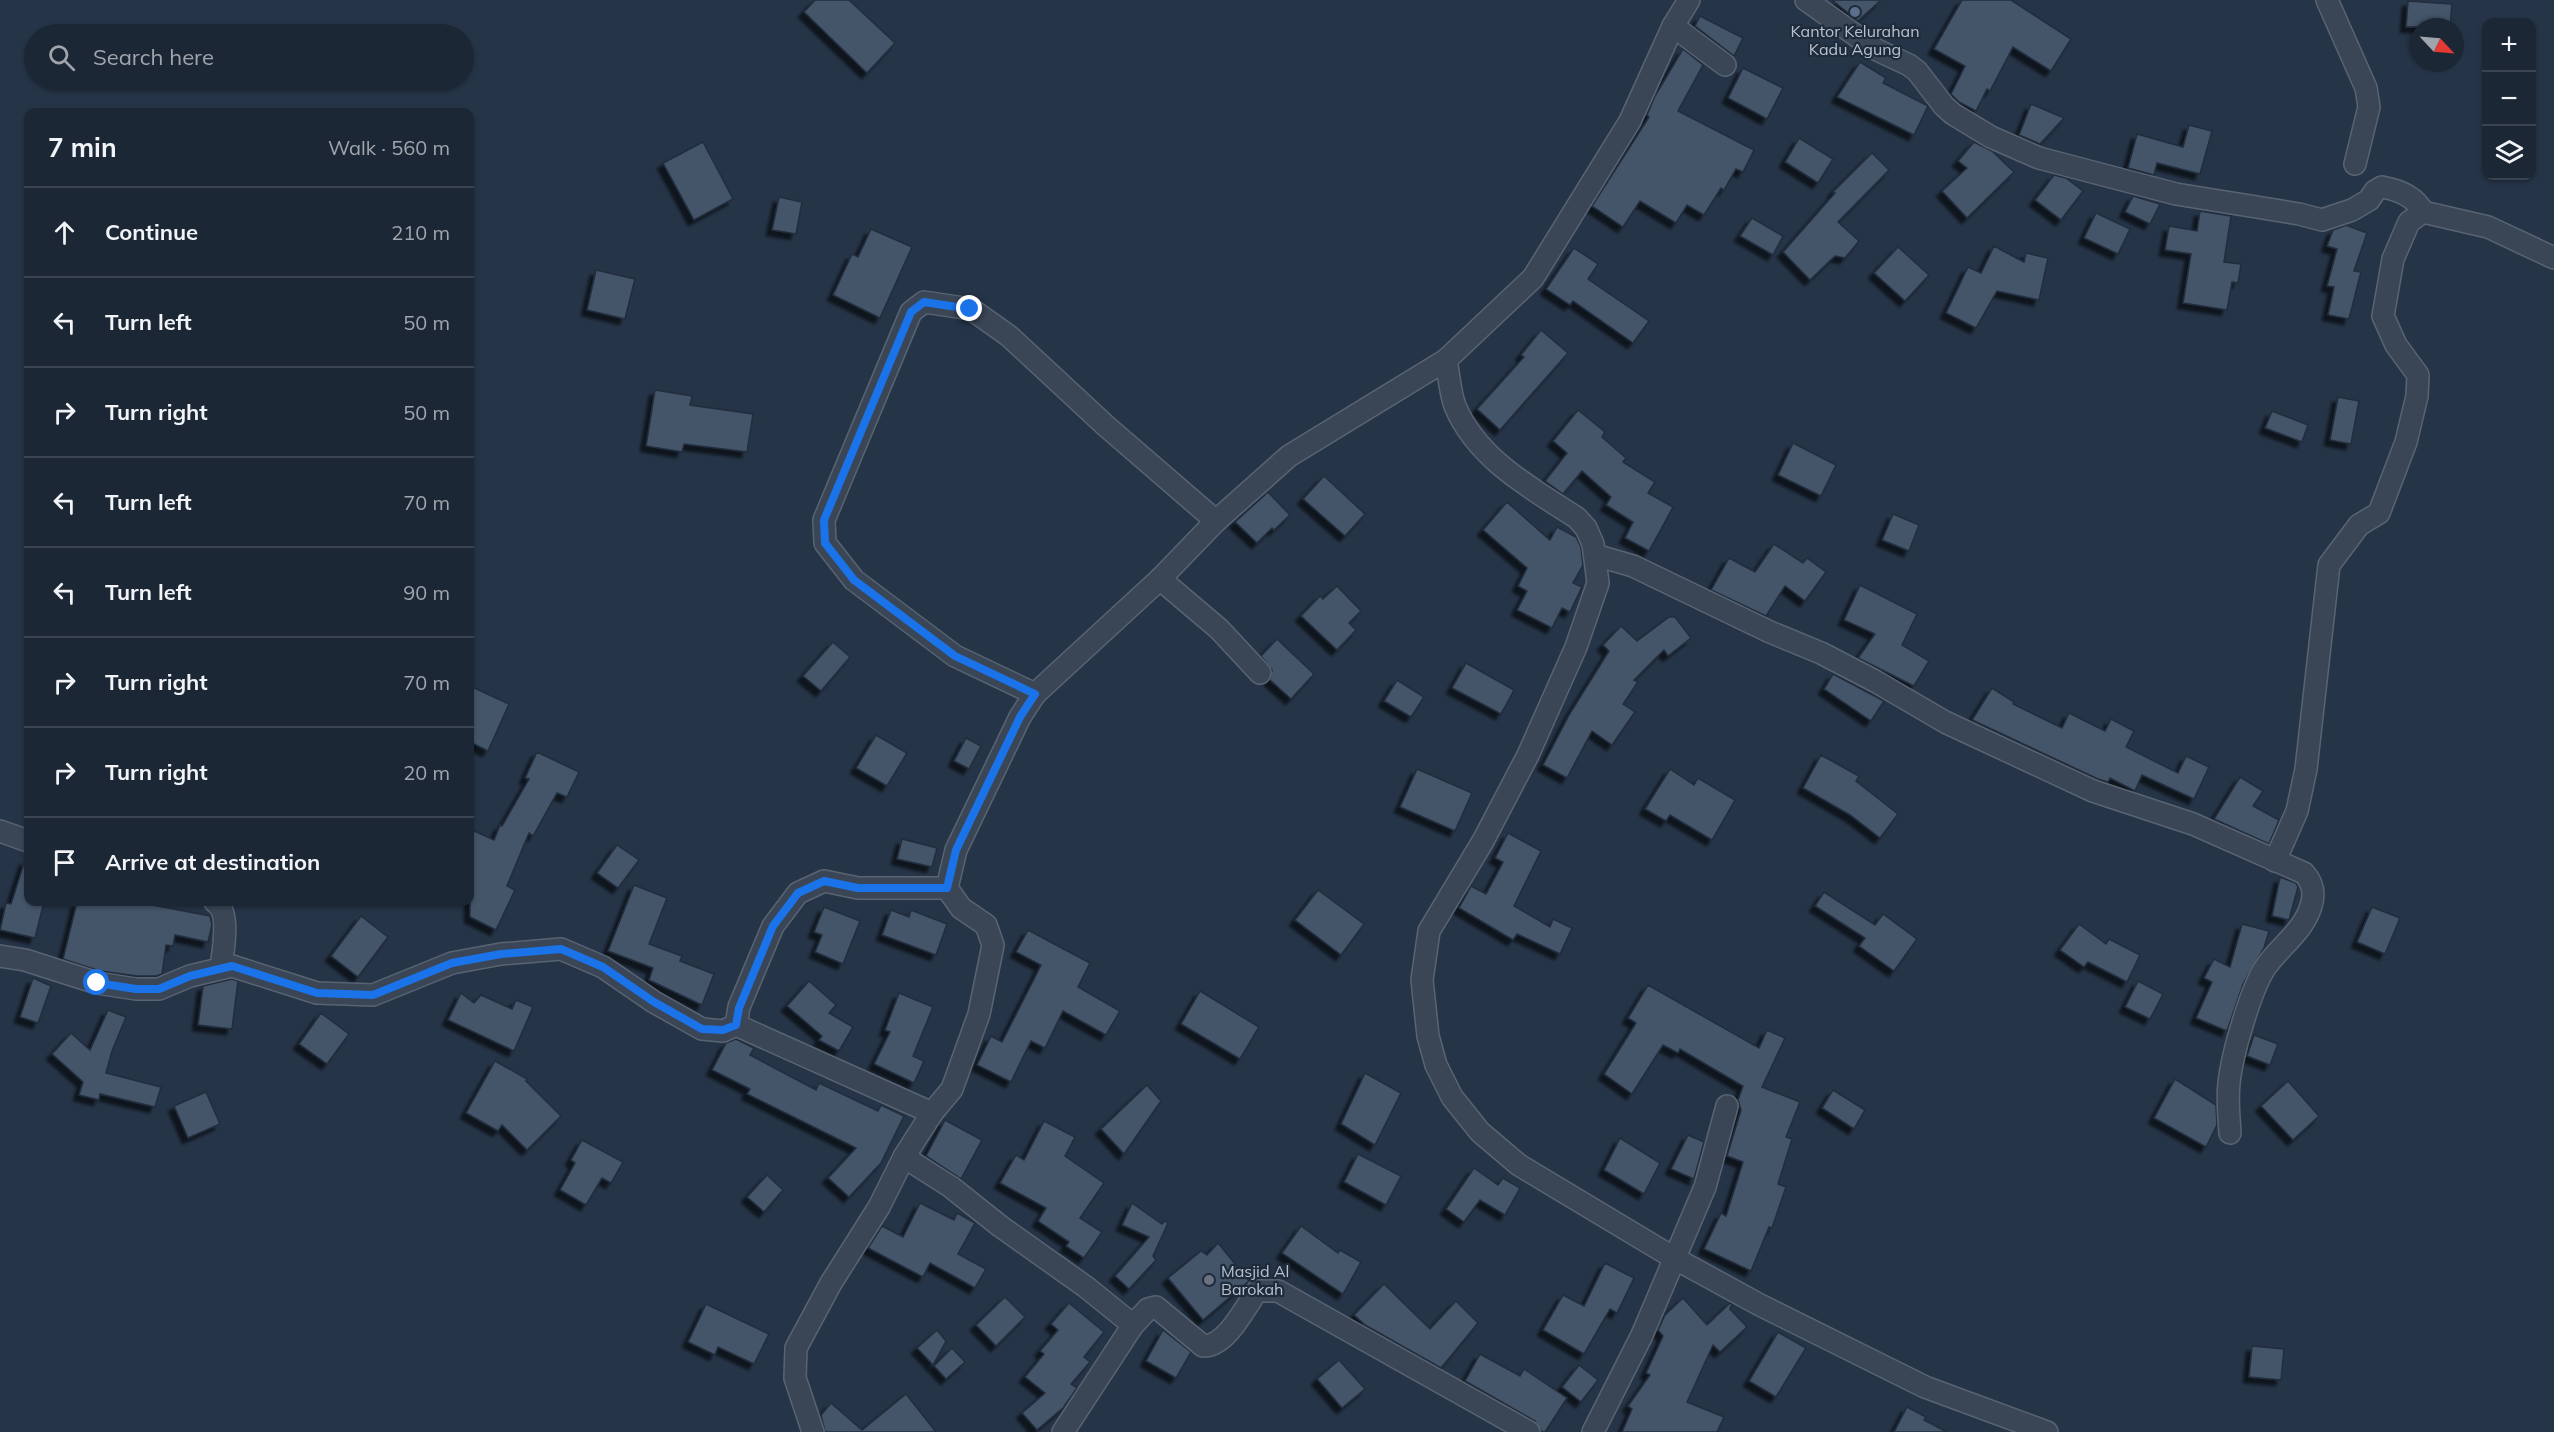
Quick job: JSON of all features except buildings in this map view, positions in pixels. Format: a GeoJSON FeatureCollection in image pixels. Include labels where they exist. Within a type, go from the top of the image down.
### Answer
{"type":"FeatureCollection","features":[{"type":"Feature","properties":{"kind":"street"},"geometry":{"type":"LineString","coordinates":[[813,1432],[795,1378],[796,1348],[831,1283],[879,1206],[904,1157],[932,1113],[952,1089],[979,1014],[993,945],[986,925],[961,908],[947,888],[956,850],[1020,717],[1035,694],[1160,579],[1216,521],[1289,456],[1446,360],[1533,278],[1630,121],[1673,26],[1689,0]]}},
{"type":"Feature","properties":{"kind":"street"},"geometry":{"type":"LineString","coordinates":[[1806,0],[1875,49],[1917,71],[1953,114],[1991,137],[2040,158],[2176,194],[2299,214],[2322,220],[2352,210],[2369,200],[2375,191],[2382,187],[2397,190],[2418,202],[2423,212]]}},
{"type":"Feature","properties":{"kind":"street"},"geometry":{"type":"LineString","coordinates":[[2327,0],[2366,88],[2369,107],[2355,165]]}},
{"type":"Feature","properties":{"kind":"street"},"geometry":{"type":"LineString","coordinates":[[1673,26],[1725,65]]}},
{"type":"Feature","properties":{"kind":"street"},"geometry":{"type":"LineString","coordinates":[[2275,861],[2298,811],[2306,769],[2329,565],[2359,525],[2379,513],[2406,442],[2417,396],[2418,375],[2396,345],[2383,316],[2394,259],[2409,222],[2423,212],[2488,227],[2554,258]]}},
{"type":"Feature","properties":{"kind":"street"},"geometry":{"type":"LineString","coordinates":[[1035,694],[955,656],[854,580],[825,543],[824,520],[911,312],[924,302],[970,309],[1009,336],[1106,426],[1216,521]]}},
{"type":"Feature","properties":{"kind":"street"},"geometry":{"type":"LineString","coordinates":[[1446,360],[1455,406],[1473,435],[1501,468],[1577,518],[1586,528],[1595,555],[1598,583],[1566,668],[1528,755],[1483,841],[1429,931],[1422,980],[1424,1009],[1436,1065],[1452,1097],[1479,1132],[1519,1165],[1674,1258],[1770,1310],[1925,1387],[2047,1432]]}},
{"type":"Feature","properties":{"kind":"street"},"geometry":{"type":"LineString","coordinates":[[1595,555],[1633,566],[1770,632],[1821,653],[1945,722],[2093,791],[2193,824],[2304,873],[2311,882],[2314,895],[2311,908],[2301,926],[2266,966],[2244,1017],[2229,1083],[2230,1133]]}},
{"type":"Feature","properties":{"kind":"street"},"geometry":{"type":"LineString","coordinates":[[1160,579],[1219,629],[1260,673]]}},
{"type":"Feature","properties":{"kind":"street"},"geometry":{"type":"LineString","coordinates":[[0,831],[24,840]]}},
{"type":"Feature","properties":{"kind":"street"},"geometry":{"type":"LineString","coordinates":[[736,1025],[739,1008],[773,926],[798,893],[824,881],[858,888],[947,888]]}},
{"type":"Feature","properties":{"kind":"street"},"geometry":{"type":"LineString","coordinates":[[221,906],[224,913],[221,968]]}},
{"type":"Feature","properties":{"kind":"street"},"geometry":{"type":"LineString","coordinates":[[0,956],[25,960],[97,983],[136,989],[159,989],[190,976],[232,966],[317,993],[373,995],[452,963],[501,954],[561,949],[603,967],[654,1002],[702,1029],[723,1030],[736,1025],[932,1113]]}},
{"type":"Feature","properties":{"kind":"street"},"geometry":{"type":"LineString","coordinates":[[1593,1432],[1642,1335],[1705,1186],[1727,1106]]}},
{"type":"Feature","properties":{"kind":"street"},"geometry":{"type":"LineString","coordinates":[[904,1157],[951,1187],[971,1205],[1086,1287],[1133,1325]]}},
{"type":"Feature","properties":{"kind":"street"},"geometry":{"type":"LineString","coordinates":[[1063,1432],[1133,1325],[1148,1309],[1156,1307],[1203,1346],[1211,1346],[1221,1342],[1257,1291],[1278,1291],[1529,1432]]}},
{"type":"Feature","properties":{"kind":"place","name":"Kantor Kelurahan Kadu Agung"},"geometry":{"type":"Point","coordinates":[1855,12]}},
{"type":"Feature","properties":{"kind":"place","name":"Masjid Al Barokah"},"geometry":{"type":"Point","coordinates":[1209,1280]}},
{"type":"Feature","properties":{"kind":"route"},"geometry":{"type":"LineString","coordinates":[[97,983],[136,989],[159,989],[190,976],[232,966],[317,993],[373,995],[452,963],[501,954],[561,949],[603,967],[654,1002],[702,1029],[723,1030],[736,1025],[739,1008],[773,926],[798,893],[824,881],[858,888],[947,888],[956,850],[1020,717],[1035,694],[955,656],[854,580],[825,543],[824,520],[911,312],[924,302],[970,309]]}}]}
